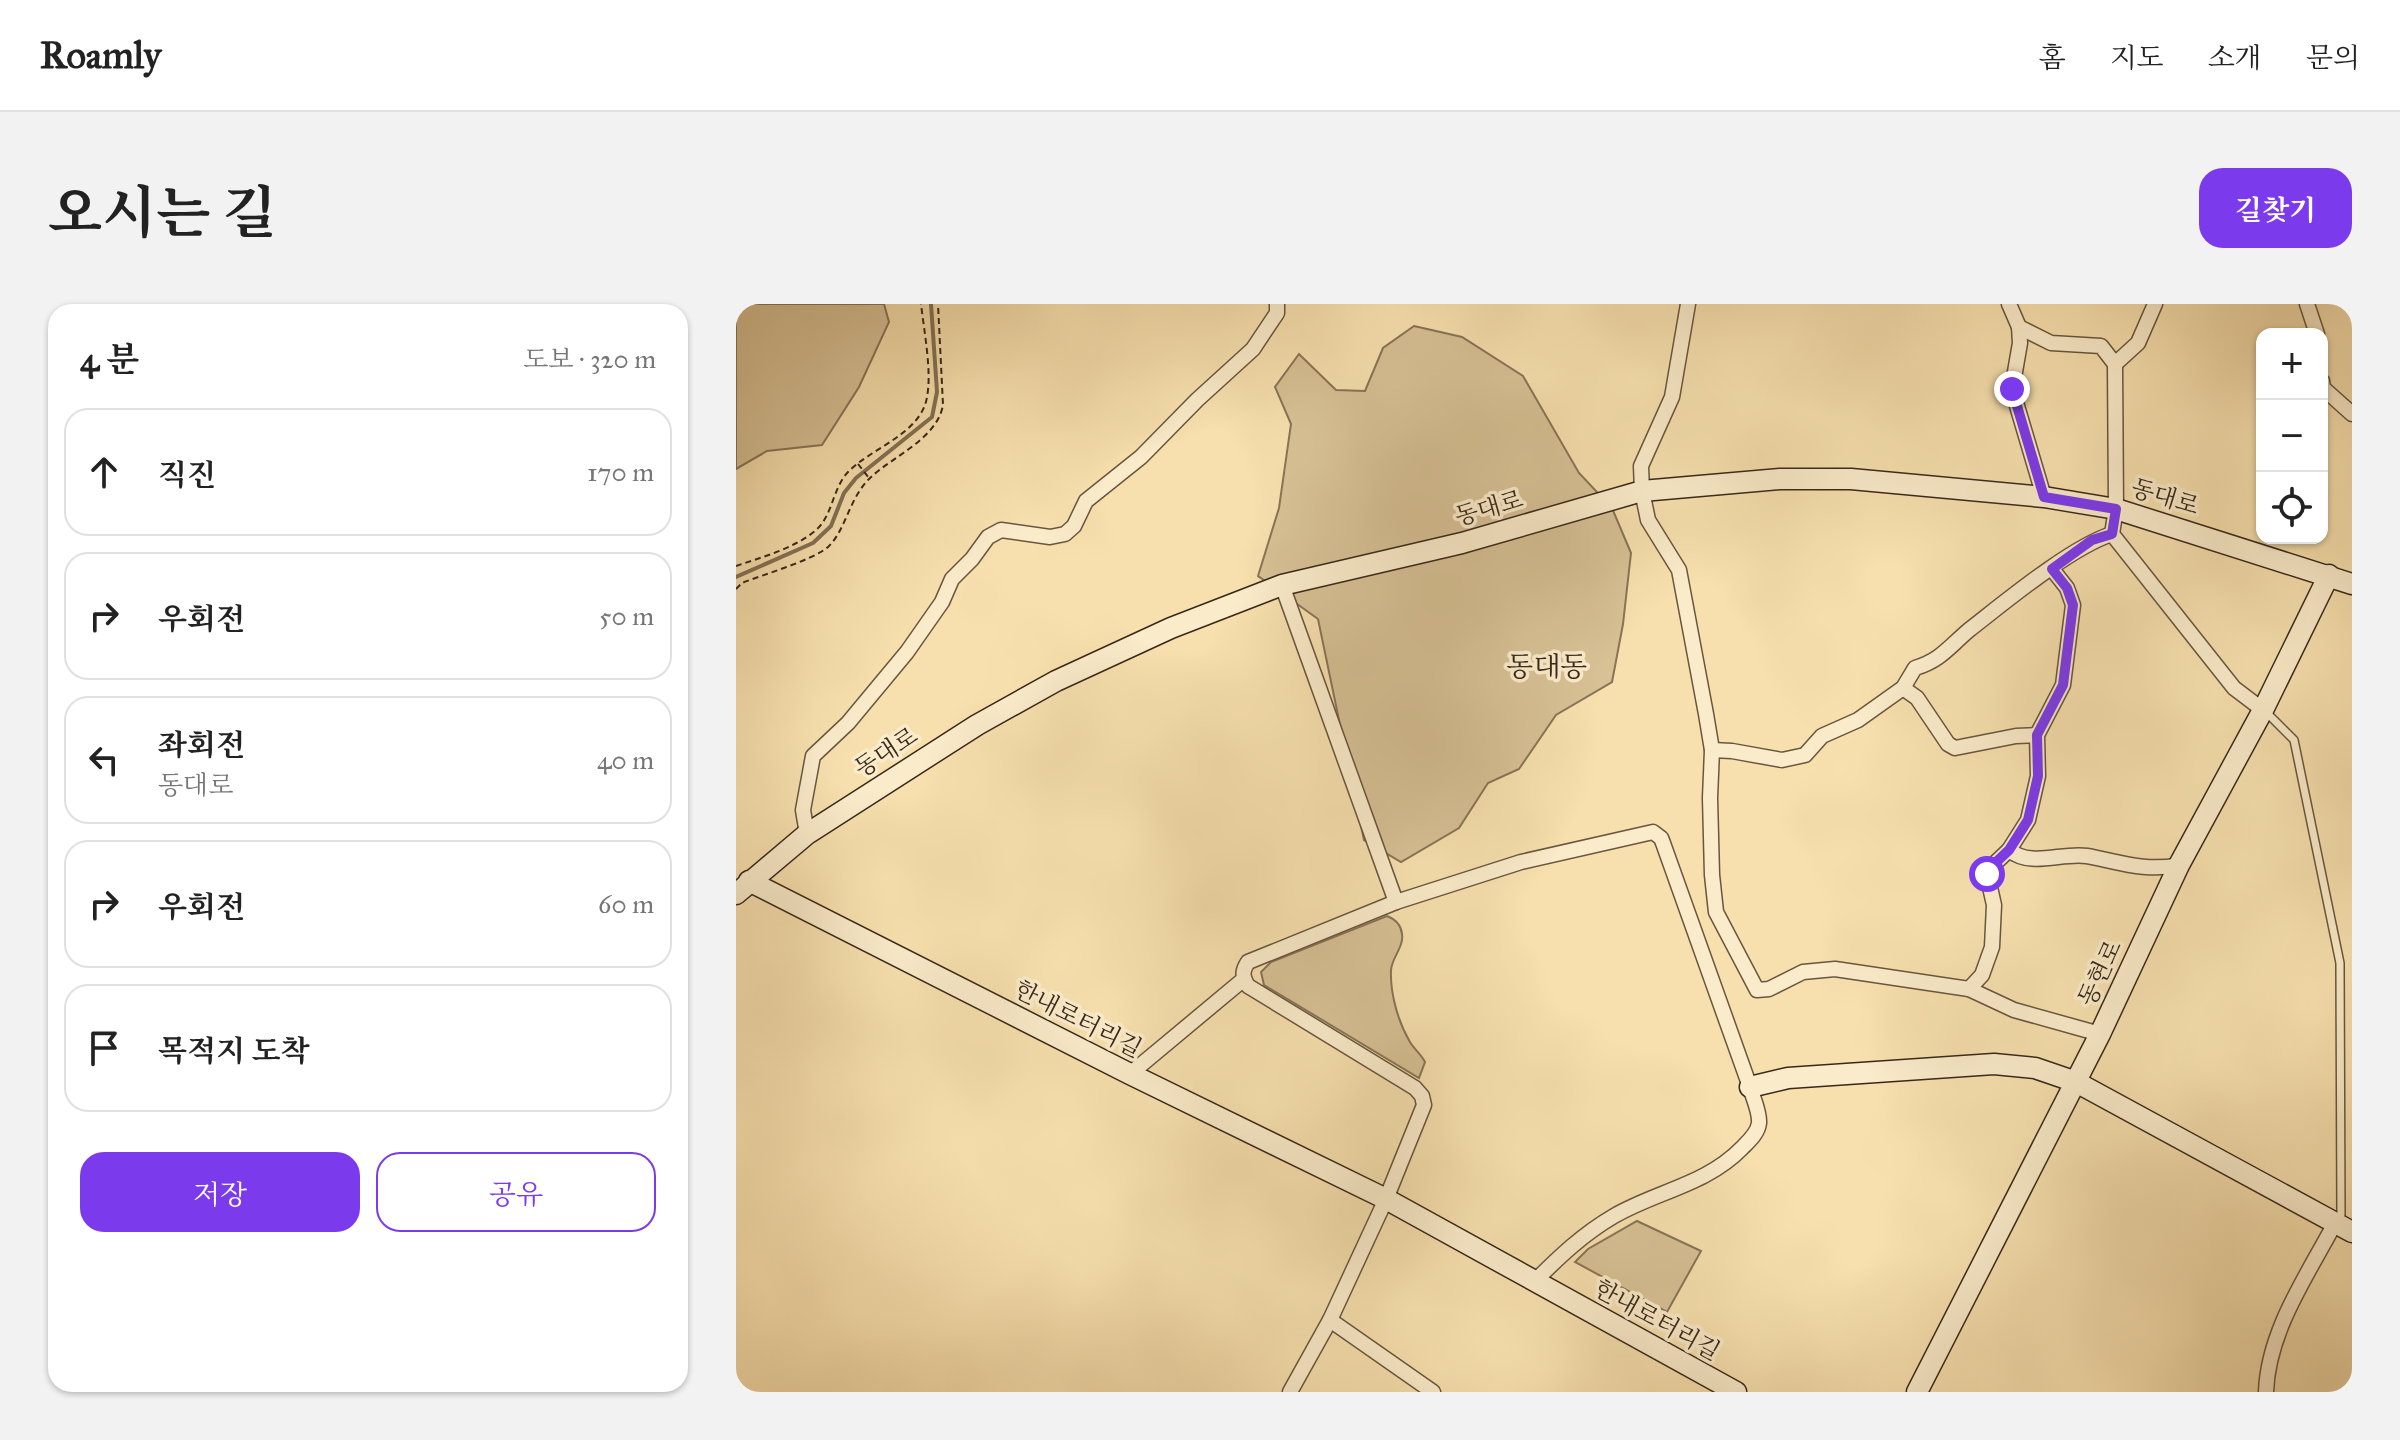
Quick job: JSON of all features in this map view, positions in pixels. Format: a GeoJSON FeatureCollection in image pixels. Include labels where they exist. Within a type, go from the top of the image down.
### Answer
{"type":"FeatureCollection","features":[{"type":"Feature","properties":{"kind":"street"},"geometry":{"type":"LineString","coordinates":[[807,834],[803,810],[813,756],[848,723],[907,652],[942,602],[952,579],[988,537],[1001,530],[1050,537],[1065,534],[1074,526],[1086,501],[1141,457],[1253,349],[1277,313],[1277,304]]}},
{"type":"Feature","properties":{"kind":"street"},"geometry":{"type":"LineString","coordinates":[[1688,304],[1672,397],[1641,466],[1642,491],[1648,520],[1679,570],[1712,750],[1711,860],[1716,912],[1757,990],[1769,989],[1803,972],[1835,969],[1969,989],[2014,1010],[2100,1034]]}},
{"type":"Feature","properties":{"kind":"street"},"geometry":{"type":"LineString","coordinates":[[2009,304],[2019,327],[2020,343],[2012,389],[2044,497]]}},
{"type":"Feature","properties":{"kind":"street"},"geometry":{"type":"LineString","coordinates":[[2115,364],[2138,343],[2155,304]]}},
{"type":"Feature","properties":{"kind":"street"},"geometry":{"type":"LineString","coordinates":[[2307,304],[2315,328]]}},
{"type":"Feature","properties":{"kind":"street"},"geometry":{"type":"LineString","coordinates":[[2019,327],[2051,343],[2101,346],[2115,364],[2116,509],[2112,534],[2234,688],[2263,710]]}},
{"type":"Feature","properties":{"kind":"street"},"geometry":{"type":"LineString","coordinates":[[2328,392],[2352,414]]}},
{"type":"Feature","properties":{"kind":"street","name":"동대로"},"geometry":{"type":"LineString","coordinates":[[742,888],[807,834],[977,725],[1056,681],[1171,628],[1282,585],[1462,543],[1642,491],[1780,479],[1851,479],[2044,497],[2116,509],[2352,584]]}},
{"type":"Feature","properties":{"kind":"street"},"geometry":{"type":"LineString","coordinates":[[1712,750],[1782,760],[1805,755],[1822,736],[1858,720],[1903,688],[1915,668],[1935,662],[1968,631],[2092,540],[2112,534]]}},
{"type":"Feature","properties":{"kind":"street"},"geometry":{"type":"LineString","coordinates":[[1969,989],[1982,975],[1992,947],[1994,905],[1987,874],[2009,850],[2028,820],[2037,788],[2037,735],[2063,685],[2073,605],[2067,588],[2052,569]]}},
{"type":"Feature","properties":{"kind":"street","name":"동현로"},"geometry":{"type":"LineString","coordinates":[[1917,1392],[2100,1034],[2179,865],[2263,710],[2329,575]]}},
{"type":"Feature","properties":{"kind":"street"},"geometry":{"type":"LineString","coordinates":[[1282,585],[1396,902]]}},
{"type":"Feature","properties":{"kind":"street"},"geometry":{"type":"LineString","coordinates":[[1903,688],[1917,698],[1948,744],[1955,748],[2037,735]]}},
{"type":"Feature","properties":{"kind":"street"},"geometry":{"type":"LineString","coordinates":[[1290,1392],[1330,1320],[1386,1199],[1422,1114],[1422,1096],[1415,1088],[1248,986],[1244,969],[1248,962],[1396,902],[1521,862],[1653,832],[1661,838],[1750,1087],[1759,1126],[1735,1155],[1701,1180],[1633,1206],[1594,1228],[1572,1244],[1534,1282]]}},
{"type":"Feature","properties":{"kind":"street"},"geometry":{"type":"LineString","coordinates":[[2009,850],[2017,857],[2031,859],[2085,856],[2135,868],[2163,869],[2179,865]]}},
{"type":"Feature","properties":{"kind":"street","name":"한내로터리길"},"geometry":{"type":"LineString","coordinates":[[742,888],[1386,1199],[1728,1390]]}},
{"type":"Feature","properties":{"kind":"street"},"geometry":{"type":"LineString","coordinates":[[1130,1074],[1244,979]]}},
{"type":"Feature","properties":{"kind":"street"},"geometry":{"type":"LineString","coordinates":[[1750,1087],[1788,1078],[1994,1064],[2035,1068],[2076,1082],[2344,1228],[2275,1340],[2266,1392]]}},
{"type":"Feature","properties":{"kind":"street"},"geometry":{"type":"LineString","coordinates":[[1330,1320],[1433,1392]]}},
{"type":"Feature","properties":{"kind":"lane"},"geometry":{"type":"LineString","coordinates":[[2263,710],[2294,740],[2340,963],[2341,1215],[2344,1228]]}},
{"type":"Feature","properties":{"kind":"path"},"geometry":{"type":"LineString","coordinates":[[736,566],[794,544],[816,530],[827,515],[847,473],[906,430],[921,413],[927,397],[927,357],[921,304]]}},
{"type":"Feature","properties":{"kind":"path"},"geometry":{"type":"LineString","coordinates":[[736,589],[742,583],[826,548],[837,535],[853,499],[869,478],[929,431],[942,412],[938,304]]}},
{"type":"Feature","properties":{"kind":"path"},"geometry":{"type":"LineString","coordinates":[[859,465],[869,478]]}},
{"type":"Feature","properties":{"kind":"shaded area"},"geometry":{"type":"Polygon","coordinates":[[[736,304],[884,304],[889,322],[859,387],[822,445],[767,451],[736,469],[736,304]]]}},
{"type":"Feature","properties":{"kind":"shaded area"},"geometry":{"type":"Polygon","coordinates":[[[1414,326],[1462,337],[1523,376],[1579,473],[1612,508],[1631,553],[1623,624],[1612,682],[1556,715],[1519,769],[1488,783],[1459,828],[1401,862],[1364,840],[1318,619],[1258,576],[1279,508],[1291,424],[1275,387],[1299,354],[1336,390],[1365,391],[1383,348],[1414,326]]]}},
{"type":"Feature","properties":{"kind":"shaded area"},"geometry":{"type":"Polygon","coordinates":[[[1387,916],[1397,923],[1401,931],[1401,943],[1391,970],[1392,988],[1402,1026],[1425,1062],[1419,1078],[1264,985],[1261,972],[1271,962],[1387,916]]]}},
{"type":"Feature","properties":{"kind":"shaded area"},"geometry":{"type":"Polygon","coordinates":[[[1637,1221],[1701,1251],[1667,1312],[1575,1262],[1588,1249],[1637,1221]]]}},
{"type":"Feature","properties":{"kind":"waterway"},"geometry":{"type":"LineString","coordinates":[[736,577],[813,543],[831,526],[844,493],[856,478],[932,417],[937,392],[931,304]]}},
{"type":"Feature","properties":{"kind":"district","name":"동대동"},"geometry":{"type":"Point","coordinates":[1547,666]}},
{"type":"Feature","properties":{"kind":"route"},"geometry":{"type":"LineString","coordinates":[[1987,874],[2009,850],[2028,820],[2037,788],[2037,735],[2063,685],[2073,605],[2067,588],[2052,569],[2092,540],[2112,534],[2116,509],[2044,497],[2012,389]]}}]}
